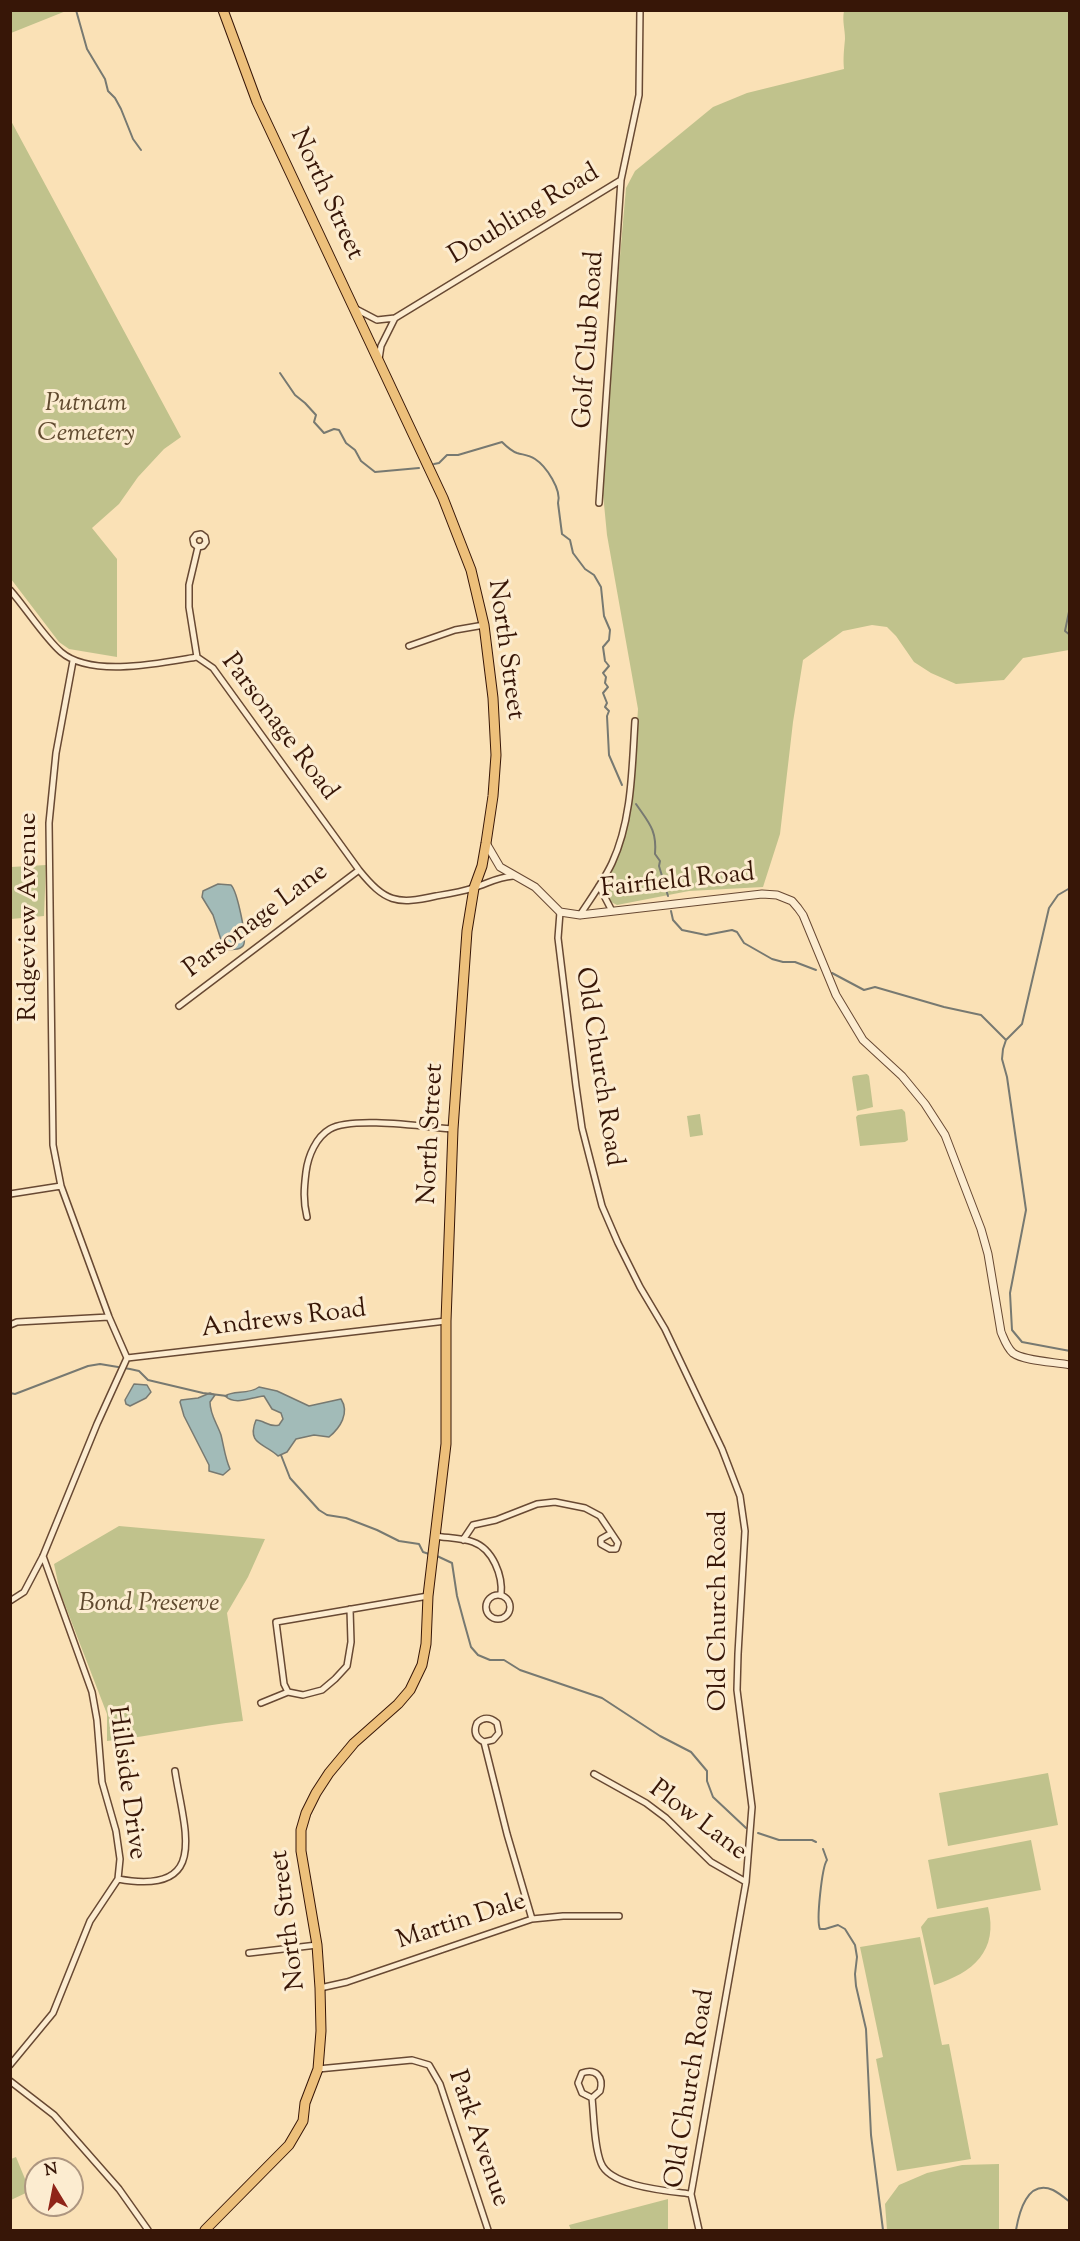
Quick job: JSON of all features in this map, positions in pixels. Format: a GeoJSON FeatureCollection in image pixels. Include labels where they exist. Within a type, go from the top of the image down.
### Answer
{"type":"FeatureCollection","features":[{"type":"Feature","properties":{"kind":"main road","name":"North Street"},"geometry":{"type":"LineString","coordinates":[[205,2230],[290,2145],[303,2121],[305,2103],[318,2069],[321,2031],[320,1988],[316,1945],[301,1851],[301,1830],[306,1813],[329,1773],[354,1743],[398,1704],[410,1690],[422,1665],[446,1444],[446,1321],[453,1129],[467,931],[474,888],[482,866],[486,843],[496,755],[484,625],[471,570],[443,498],[257,102],[223,10]]}},
{"type":"Feature","properties":{"kind":"street","name":"Doubling Road"},"geometry":{"type":"LineString","coordinates":[[395,318],[621,180],[639,95],[640,10]]}},
{"type":"Feature","properties":{"kind":"street","name":"Golf Club Road"},"geometry":{"type":"LineString","coordinates":[[599,503],[621,180]]}},
{"type":"Feature","properties":{"kind":"street"},"geometry":{"type":"LineString","coordinates":[[356,309],[377,320],[395,318]]}},
{"type":"Feature","properties":{"kind":"street"},"geometry":{"type":"LineString","coordinates":[[379,360],[381,346],[395,318]]}},
{"type":"Feature","properties":{"kind":"street"},"geometry":{"type":"LineString","coordinates":[[197,657],[189,607],[189,585],[198,547]]}},
{"type":"Feature","properties":{"kind":"street"},"geometry":{"type":"LineString","coordinates":[[10,590],[59,650],[73,661]]}},
{"type":"Feature","properties":{"kind":"street"},"geometry":{"type":"LineString","coordinates":[[409,646],[455,630],[484,625]]}},
{"type":"Feature","properties":{"kind":"street","name":"Parsonage Road"},"geometry":{"type":"LineString","coordinates":[[73,661],[140,667],[197,657],[213,668],[374,888],[388,897],[403,901],[474,888]]}},
{"type":"Feature","properties":{"kind":"street","name":"Ridgeview Avenue"},"geometry":{"type":"LineString","coordinates":[[73,661],[56,753],[49,823],[52,1125],[55,1161],[61,1186],[126,1361]]}},
{"type":"Feature","properties":{"kind":"street"},"geometry":{"type":"LineString","coordinates":[[580,915],[613,862],[623,829],[631,784],[635,721]]}},
{"type":"Feature","properties":{"kind":"street"},"geometry":{"type":"LineString","coordinates":[[486,843],[500,867],[535,887],[560,912]]}},
{"type":"Feature","properties":{"kind":"street","name":"Parsonage Lane"},"geometry":{"type":"LineString","coordinates":[[178,1006],[359,870]]}},
{"type":"Feature","properties":{"kind":"street"},"geometry":{"type":"LineString","coordinates":[[474,888],[496,878],[513,876]]}},
{"type":"Feature","properties":{"kind":"street"},"geometry":{"type":"LineString","coordinates":[[599,886],[612,911]]}},
{"type":"Feature","properties":{"kind":"street","name":"Fairfield Road"},"geometry":{"type":"LineString","coordinates":[[560,912],[580,915],[762,894],[777,895],[792,901],[803,915],[836,995],[863,1040],[902,1076],[925,1104],[945,1135],[981,1228],[1006,1344],[1012,1352],[1020,1356],[1070,1365]]}},
{"type":"Feature","properties":{"kind":"street","name":"Old Church Road"},"geometry":{"type":"LineString","coordinates":[[560,912],[558,938],[576,1086],[582,1128],[602,1206],[622,1252],[665,1329],[722,1449],[740,1496],[746,1531],[737,1690],[752,1807],[746,1882],[691,2194],[699,2230]]}},
{"type":"Feature","properties":{"kind":"street"},"geometry":{"type":"LineString","coordinates":[[307,1217],[303,1191],[307,1161],[316,1143],[330,1129],[351,1122],[453,1129]]}},
{"type":"Feature","properties":{"kind":"street"},"geometry":{"type":"LineString","coordinates":[[10,1194],[61,1186]]}},
{"type":"Feature","properties":{"kind":"street"},"geometry":{"type":"LineString","coordinates":[[10,1325],[17,1322],[110,1317]]}},
{"type":"Feature","properties":{"kind":"street","name":"Andrews Road"},"geometry":{"type":"LineString","coordinates":[[126,1361],[446,1321]]}},
{"type":"Feature","properties":{"kind":"street"},"geometry":{"type":"LineString","coordinates":[[10,1600],[24,1592],[43,1557],[126,1361]]}},
{"type":"Feature","properties":{"kind":"street"},"geometry":{"type":"LineString","coordinates":[[463,1540],[474,1525],[496,1520],[522,1508],[545,1502],[585,1508],[600,1516],[610,1534]]}},
{"type":"Feature","properties":{"kind":"street"},"geometry":{"type":"LineString","coordinates":[[435,1536],[477,1544],[493,1561],[498,1572],[501,1595],[510,1603],[509,1611],[501,1619],[493,1618],[487,1612],[486,1605],[493,1596],[501,1595]]}},
{"type":"Feature","properties":{"kind":"street","name":"Hillside Drive"},"geometry":{"type":"LineString","coordinates":[[10,2065],[53,2013],[90,1921],[118,1879],[120,1859],[116,1831],[102,1782],[98,1720],[92,1692],[43,1557]]}},
{"type":"Feature","properties":{"kind":"street"},"geometry":{"type":"LineString","coordinates":[[288,1692],[284,1684],[276,1622],[428,1596]]}},
{"type":"Feature","properties":{"kind":"street"},"geometry":{"type":"LineString","coordinates":[[261,1703],[288,1692],[303,1695],[322,1690],[347,1666],[351,1642],[350,1609]]}},
{"type":"Feature","properties":{"kind":"street"},"geometry":{"type":"LineString","coordinates":[[484,1742],[494,1740],[499,1733],[497,1724],[489,1718],[480,1720],[475,1728],[477,1737],[484,1742],[507,1834],[532,1918]]}},
{"type":"Feature","properties":{"kind":"street"},"geometry":{"type":"LineString","coordinates":[[118,1879],[135,1882],[163,1880],[177,1872],[185,1860],[187,1846],[175,1771]]}},
{"type":"Feature","properties":{"kind":"street","name":"Plow Lane"},"geometry":{"type":"LineString","coordinates":[[594,1774],[646,1803],[666,1818],[711,1862],[746,1882]]}},
{"type":"Feature","properties":{"kind":"street","name":"Martin Dale"},"geometry":{"type":"LineString","coordinates":[[320,1988],[347,1982],[532,1918],[619,1916]]}},
{"type":"Feature","properties":{"kind":"street"},"geometry":{"type":"LineString","coordinates":[[249,1953],[316,1945]]}},
{"type":"Feature","properties":{"kind":"street","name":"Park Avenue"},"geometry":{"type":"LineString","coordinates":[[318,2069],[412,2060],[429,2065],[440,2084],[488,2230]]}},
{"type":"Feature","properties":{"kind":"street"},"geometry":{"type":"LineString","coordinates":[[589,2070],[597,2073],[602,2084],[600,2091],[592,2098],[582,2093],[578,2083],[582,2073],[589,2070]]}},
{"type":"Feature","properties":{"kind":"street"},"geometry":{"type":"LineString","coordinates":[[10,2081],[54,2115],[119,2189],[148,2230]]}},
{"type":"Feature","properties":{"kind":"street"},"geometry":{"type":"LineString","coordinates":[[592,2098],[601,2164],[609,2174],[637,2186],[691,2194]]}},
{"type":"Feature","properties":{"kind":"green space"},"geometry":{"type":"Polygon","coordinates":[[[11,10],[66,10],[66,11],[11,33],[11,10]]]}},
{"type":"Feature","properties":{"kind":"green space"},"geometry":{"type":"Polygon","coordinates":[[[844,11],[1069,11],[1069,650],[1023,658],[1004,680],[956,684],[931,673],[914,662],[887,627],[872,625],[843,631],[803,660],[780,834],[763,887],[689,891],[617,905],[607,900],[603,885],[625,826],[633,786],[638,709],[607,535],[601,473],[626,188],[635,171],[713,107],[747,93],[844,69],[844,11]]]}},
{"type":"Feature","properties":{"kind":"green space","name":"Putnam Cemetery"},"geometry":{"type":"Polygon","coordinates":[[[10,119],[181,437],[164,449],[138,477],[119,504],[92,528],[117,559],[117,657],[69,649],[59,642],[11,579],[10,119]]]}},
{"type":"Feature","properties":{"kind":"green space"},"geometry":{"type":"Polygon","coordinates":[[[46,865],[44,916],[11,919],[11,867],[46,865]]]}},
{"type":"Feature","properties":{"kind":"green space"},"geometry":{"type":"Polygon","coordinates":[[[867,1074],[873,1107],[857,1111],[852,1078],[867,1074]]]}},
{"type":"Feature","properties":{"kind":"green space"},"geometry":{"type":"Polygon","coordinates":[[[902,1109],[905,1112],[908,1140],[860,1146],[856,1117],[858,1115],[902,1109]]]}},
{"type":"Feature","properties":{"kind":"green space"},"geometry":{"type":"Polygon","coordinates":[[[700,1114],[703,1135],[690,1137],[687,1116],[700,1114]]]}},
{"type":"Feature","properties":{"kind":"green space","name":"Bond Preserve"},"geometry":{"type":"Polygon","coordinates":[[[119,1526],[265,1539],[248,1577],[227,1613],[243,1721],[107,1741],[107,1714],[60,1592],[54,1564],[119,1526]]]}},
{"type":"Feature","properties":{"kind":"green space"},"geometry":{"type":"Polygon","coordinates":[[[1048,1773],[1058,1825],[948,1846],[939,1793],[1048,1773]]]}},
{"type":"Feature","properties":{"kind":"green space"},"geometry":{"type":"Polygon","coordinates":[[[1031,1840],[1041,1890],[937,1909],[928,1860],[1031,1840]]]}},
{"type":"Feature","properties":{"kind":"green space"},"geometry":{"type":"Polygon","coordinates":[[[988,1907],[990,1936],[980,1958],[960,1974],[934,1985],[921,1927],[928,1918],[988,1907]]]}},
{"type":"Feature","properties":{"kind":"green space"},"geometry":{"type":"Polygon","coordinates":[[[920,1937],[942,2045],[949,2044],[971,2159],[897,2171],[876,2059],[883,2057],[860,1947],[920,1937]]]}},
{"type":"Feature","properties":{"kind":"green space"},"geometry":{"type":"Polygon","coordinates":[[[16,2157],[24,2176],[24,2194],[11,2200],[11,2159],[16,2157]]]}},
{"type":"Feature","properties":{"kind":"green space"},"geometry":{"type":"Polygon","coordinates":[[[999,2164],[999,2230],[887,2230],[885,2204],[899,2185],[927,2173],[962,2165],[999,2164]]]}},
{"type":"Feature","properties":{"kind":"green space"},"geometry":{"type":"Polygon","coordinates":[[[668,2199],[668,2230],[571,2230],[569,2225],[668,2199]]]}},
{"type":"Feature","properties":{"kind":"water"},"geometry":{"type":"Polygon","coordinates":[[[218,884],[231,885],[236,896],[244,935],[243,946],[239,948],[224,949],[213,915],[202,897],[203,891],[218,884]]]}},
{"type":"Feature","properties":{"kind":"water"},"geometry":{"type":"Polygon","coordinates":[[[134,1384],[147,1385],[151,1392],[146,1398],[130,1406],[125,1400],[134,1384]]]}},
{"type":"Feature","properties":{"kind":"water"},"geometry":{"type":"Polygon","coordinates":[[[259,1387],[277,1391],[309,1406],[341,1399],[344,1404],[344,1415],[337,1429],[329,1437],[314,1435],[296,1439],[287,1452],[278,1456],[258,1442],[253,1434],[256,1420],[279,1425],[283,1419],[281,1413],[272,1409],[264,1396],[239,1401],[225,1396],[259,1387]]]}},
{"type":"Feature","properties":{"kind":"water"},"geometry":{"type":"Polygon","coordinates":[[[210,1393],[215,1395],[210,1402],[211,1411],[221,1435],[230,1469],[223,1475],[209,1471],[209,1465],[184,1416],[180,1402],[210,1393]]]}},
{"type":"Feature","properties":{"kind":"waterway"},"geometry":{"type":"LineString","coordinates":[[76,10],[87,49],[105,79],[108,91],[121,109],[133,139],[141,150]]}},
{"type":"Feature","properties":{"kind":"waterway"},"geometry":{"type":"LineString","coordinates":[[280,373],[295,395],[316,415],[314,422],[324,433],[334,429],[339,430],[346,443],[355,450],[361,461],[375,472],[419,468]]}},
{"type":"Feature","properties":{"kind":"waterway"},"geometry":{"type":"LineString","coordinates":[[434,464],[439,463],[447,455],[458,455],[502,442],[515,452],[535,459],[552,479],[558,492],[562,534],[570,540],[573,553],[585,569],[594,575],[601,587],[604,616],[610,630],[609,640],[603,647],[605,661],[609,666],[603,673],[608,687],[603,693],[607,703],[605,707],[609,711],[607,716],[609,755],[622,785]]}},
{"type":"Feature","properties":{"kind":"waterway"},"geometry":{"type":"LineString","coordinates":[[1070,607],[1065,631],[1070,635]]}},
{"type":"Feature","properties":{"kind":"waterway"},"geometry":{"type":"LineString","coordinates":[[636,804],[653,833],[655,854],[660,861],[659,866],[668,896]]}},
{"type":"Feature","properties":{"kind":"waterway"},"geometry":{"type":"LineString","coordinates":[[1070,888],[1058,895],[1049,908],[1022,1024],[1006,1040],[1002,1059],[1007,1077],[1026,1210],[1010,1293],[1012,1330],[1022,1342],[1070,1351]]}},
{"type":"Feature","properties":{"kind":"waterway"},"geometry":{"type":"LineString","coordinates":[[671,911],[673,920],[682,930],[706,935],[732,930],[737,932],[744,943],[772,959],[795,962],[816,970]]}},
{"type":"Feature","properties":{"kind":"waterway"},"geometry":{"type":"LineString","coordinates":[[832,973],[864,990],[875,987],[981,1015],[1006,1040]]}},
{"type":"Feature","properties":{"kind":"waterway"},"geometry":{"type":"LineString","coordinates":[[10,1393],[15,1394],[88,1366],[100,1364],[139,1371],[148,1380],[203,1393],[227,1396]]}},
{"type":"Feature","properties":{"kind":"waterway"},"geometry":{"type":"LineString","coordinates":[[281,1455],[290,1478],[319,1510],[327,1515],[346,1518],[377,1530],[399,1541],[419,1544],[423,1552],[429,1554]]}},
{"type":"Feature","properties":{"kind":"waterway"},"geometry":{"type":"LineString","coordinates":[[437,1556],[452,1563],[457,1596],[471,1647],[478,1655],[490,1660],[504,1660],[520,1670],[602,1698],[660,1736],[691,1752],[707,1771],[707,1781],[713,1797],[746,1828]]}},
{"type":"Feature","properties":{"kind":"waterway"},"geometry":{"type":"LineString","coordinates":[[758,1833],[779,1840],[816,1842]]}},
{"type":"Feature","properties":{"kind":"waterway"},"geometry":{"type":"LineString","coordinates":[[823,1849],[827,1860],[820,1894],[820,1929],[838,1925],[845,1929],[855,1945],[857,1957],[856,1986],[866,2029],[871,2135],[883,2230]]}},
{"type":"Feature","properties":{"kind":"waterway"},"geometry":{"type":"LineString","coordinates":[[1016,2230],[1022,2207],[1031,2193],[1037,2189],[1053,2190],[1070,2202]]}}]}
